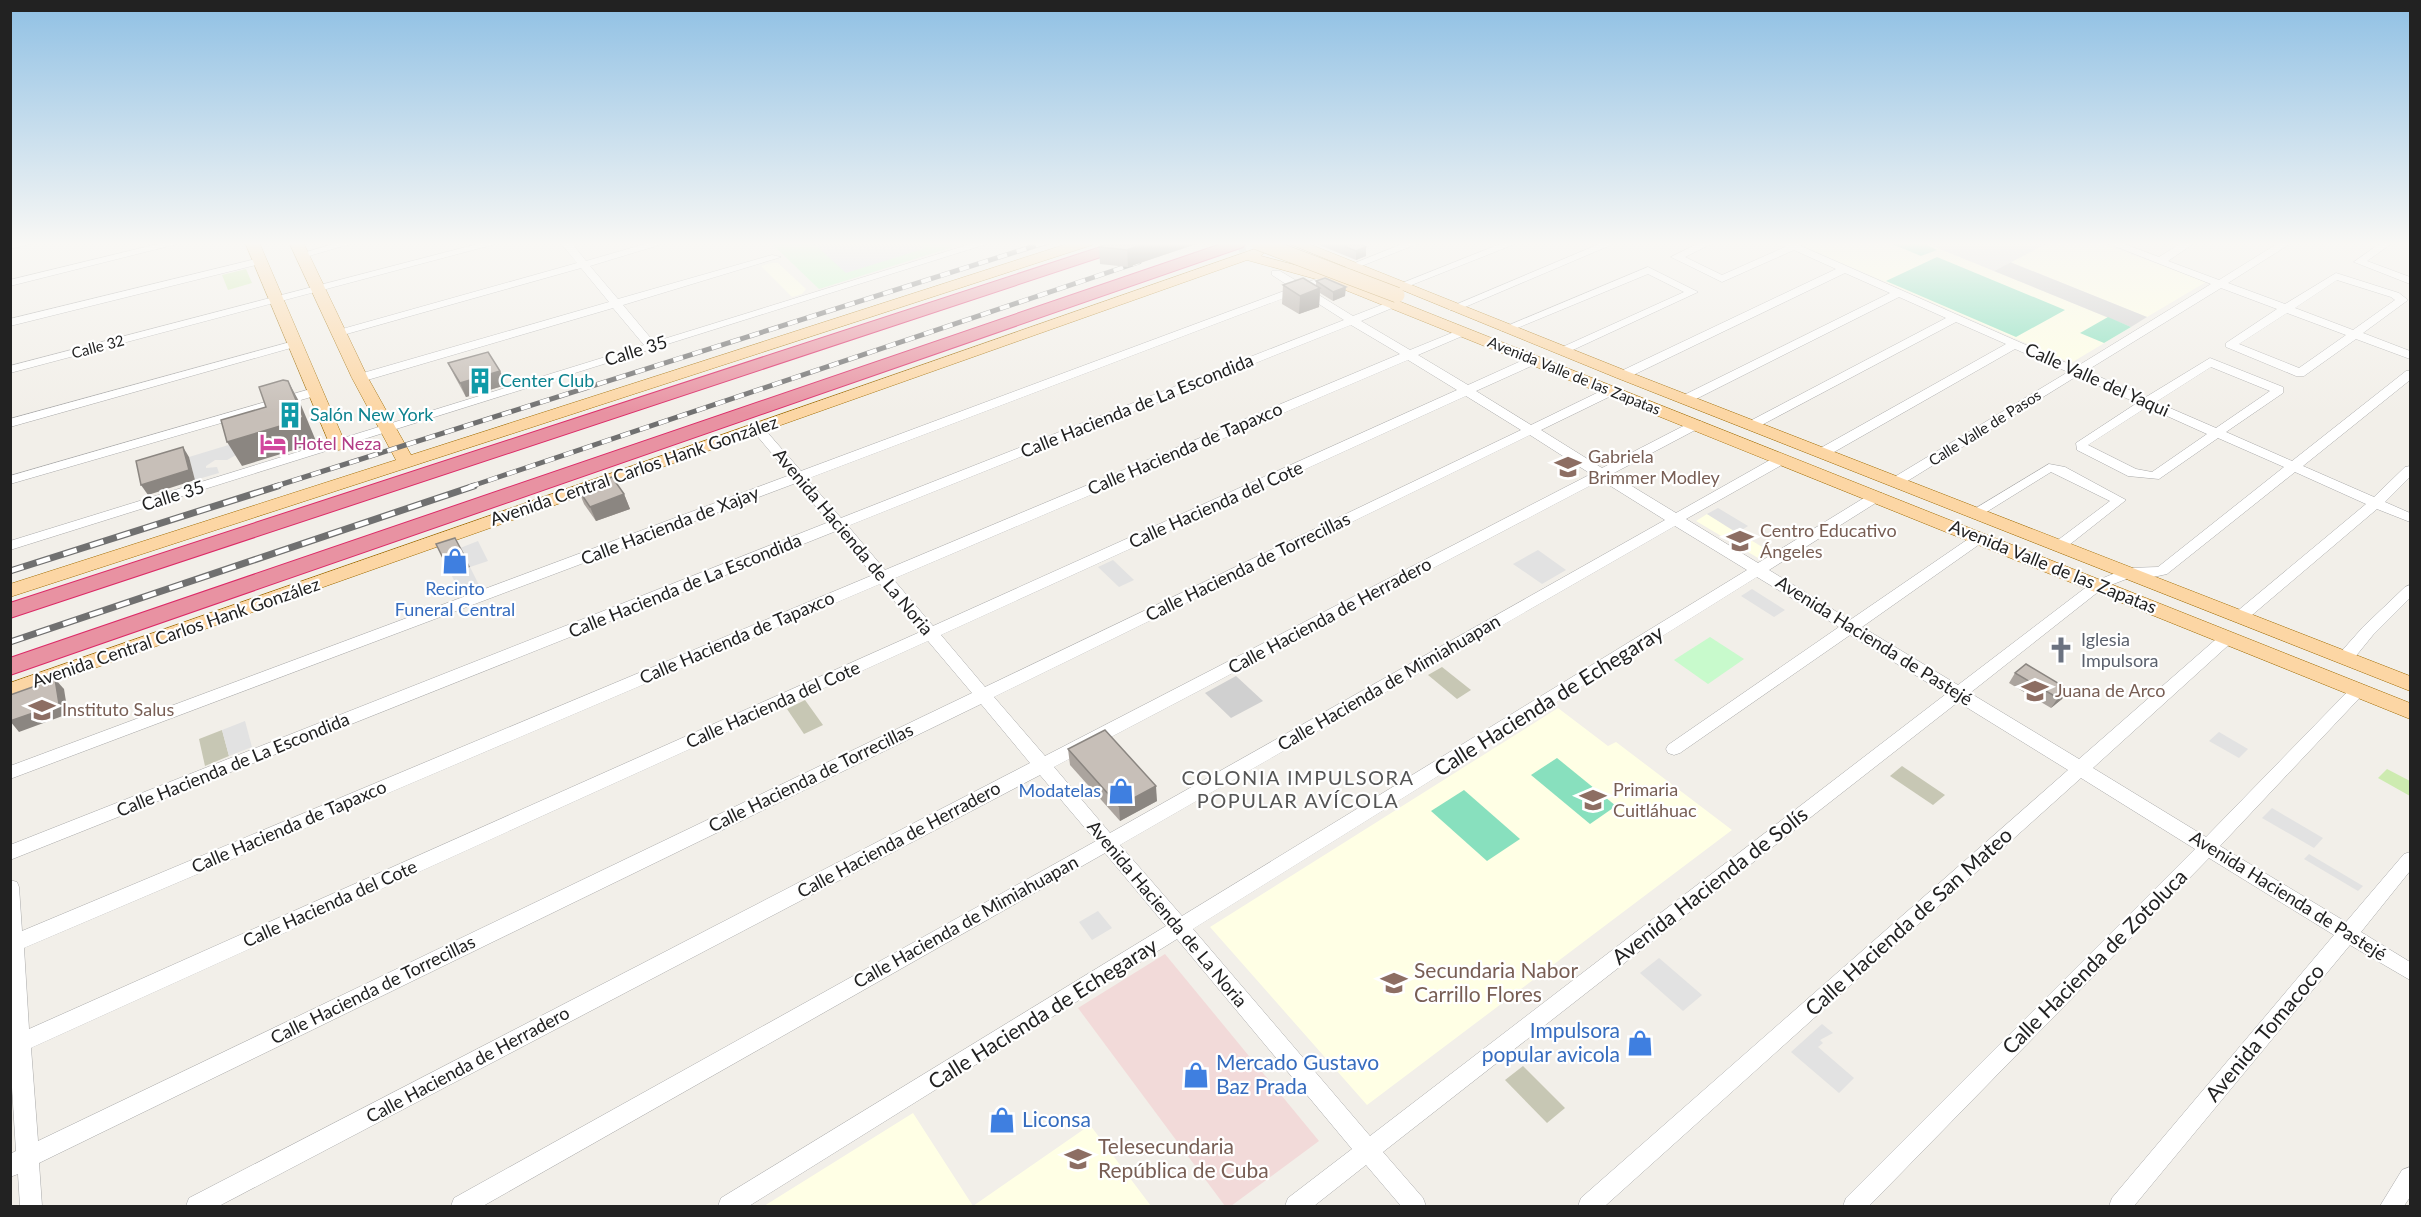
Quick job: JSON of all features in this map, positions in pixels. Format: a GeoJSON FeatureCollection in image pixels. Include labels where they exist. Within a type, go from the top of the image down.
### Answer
{"type":"FeatureCollection","features":[{"type":"Feature","properties":{"kind":"highway"},"geometry":{"type":"LineString","coordinates":[[10,611],[959,299]]}},
{"type":"Feature","properties":{"kind":"highway","name":"Avenida Central Carlos Hank González"},"geometry":{"type":"LineString","coordinates":[[10,667],[891,364],[1095,299]]}},
{"type":"Feature","properties":{"kind":"highway"},"geometry":{"type":"LineString","coordinates":[[891,364],[933,356],[1004,334],[1058,321]]}},
{"type":"Feature","properties":{"kind":"highway"},"geometry":{"type":"LineString","coordinates":[[10,599],[128,564],[229,539]]}},
{"type":"Feature","properties":{"kind":"main road"},"geometry":{"type":"LineString","coordinates":[[322,299],[360,378],[406,462]]}},
{"type":"Feature","properties":{"kind":"main road"},"geometry":{"type":"LineString","coordinates":[[10,591],[911,299]]}},
{"type":"Feature","properties":{"kind":"main road","name":"Avenida Central Carlos Hank González"},"geometry":{"type":"LineString","coordinates":[[10,691],[1117,299]]}},
{"type":"Feature","properties":{"kind":"main road","name":"Avenida Valle de las Zapatas"},"geometry":{"type":"LineString","coordinates":[[1407,299],[1463,332],[2410,711]]}},
{"type":"Feature","properties":{"kind":"main road","name":"Avenida Valle de las Zapatas"},"geometry":{"type":"LineString","coordinates":[[1411,299],[1584,370],[1696,424]]}},
{"type":"Feature","properties":{"kind":"main road","name":"Avenida Valle de las Zapatas"},"geometry":{"type":"LineString","coordinates":[[1427,299],[1460,306],[1562,351],[2410,684]]}},
{"type":"Feature","properties":{"kind":"main road"},"geometry":{"type":"LineString","coordinates":[[276,300],[338,445]]}},
{"type":"Feature","properties":{"kind":"main road","name":"Avenida Valle de las Zapatas"},"geometry":{"type":"LineString","coordinates":[[1584,370],[1688,406],[1752,425]]}},
{"type":"Feature","properties":{"kind":"street"},"geometry":{"type":"LineString","coordinates":[[10,323],[108,299]]}},
{"type":"Feature","properties":{"kind":"street","name":"Calle 32"},"geometry":{"type":"LineString","coordinates":[[10,370],[281,299]]}},
{"type":"Feature","properties":{"kind":"street"},"geometry":{"type":"LineString","coordinates":[[339,333],[462,299]]}},
{"type":"Feature","properties":{"kind":"street"},"geometry":{"type":"LineString","coordinates":[[611,299],[651,346]]}},
{"type":"Feature","properties":{"kind":"street"},"geometry":{"type":"LineString","coordinates":[[360,378],[633,299]]}},
{"type":"Feature","properties":{"kind":"street","name":"Calle 35"},"geometry":{"type":"LineString","coordinates":[[10,546],[804,299]]}},
{"type":"Feature","properties":{"kind":"street","name":"Calle Hacienda de Xajay"},"geometry":{"type":"LineString","coordinates":[[10,773],[1272,299]]}},
{"type":"Feature","properties":{"kind":"street","name":"Avenida Hacienda de Pastejé"},"geometry":{"type":"LineString","coordinates":[[1319,299],[2410,972]]}},
{"type":"Feature","properties":{"kind":"street","name":"Calle Hacienda de La Escondida"},"geometry":{"type":"LineString","coordinates":[[10,853],[1353,320],[1385,299]]}},
{"type":"Feature","properties":{"kind":"street"},"geometry":{"type":"LineString","coordinates":[[1460,306],[1477,299]]}},
{"type":"Feature","properties":{"kind":"street"},"geometry":{"type":"LineString","coordinates":[[1506,328],[1578,299]]}},
{"type":"Feature","properties":{"kind":"street"},"geometry":{"type":"LineString","coordinates":[[1562,351],[1676,299]]}},
{"type":"Feature","properties":{"kind":"street"},"geometry":{"type":"LineString","coordinates":[[1623,375],[1783,299]]}},
{"type":"Feature","properties":{"kind":"street"},"geometry":{"type":"LineString","coordinates":[[1686,399],[1886,299]]}},
{"type":"Feature","properties":{"kind":"street","name":"Calle Valle del Yaqui"},"geometry":{"type":"LineString","coordinates":[[1911,299],[2410,518]]}},
{"type":"Feature","properties":{"kind":"street","name":"Calle Valle de Pasos"},"geometry":{"type":"LineString","coordinates":[[1896,482],[2196,299]]}},
{"type":"Feature","properties":{"kind":"street"},"geometry":{"type":"LineString","coordinates":[[2261,299],[2410,355]]}},
{"type":"Feature","properties":{"kind":"street"},"geometry":{"type":"LineString","coordinates":[[2301,299],[2230,345],[2300,373],[2401,299]]}},
{"type":"Feature","properties":{"kind":"street"},"geometry":{"type":"LineString","coordinates":[[1752,425],[1955,318]]}},
{"type":"Feature","properties":{"kind":"street","name":"Calle Hacienda de Tapaxco"},"geometry":{"type":"LineString","coordinates":[[12,944],[1463,332]]}},
{"type":"Feature","properties":{"kind":"street"},"geometry":{"type":"LineString","coordinates":[[10,423],[294,344]]}},
{"type":"Feature","properties":{"kind":"street"},"geometry":{"type":"LineString","coordinates":[[1822,453],[2015,344]]}},
{"type":"Feature","properties":{"kind":"street","name":"Calle Hacienda del Cote"},"geometry":{"type":"LineString","coordinates":[[16,1045],[1534,360]]}},
{"type":"Feature","properties":{"kind":"street"},"geometry":{"type":"LineString","coordinates":[[2210,362],[2279,390],[2216,432],[2154,476],[2145,477],[2133,473],[2082,447],[2082,443],[2145,401],[2210,362]]}},
{"type":"Feature","properties":{"kind":"street"},"geometry":{"type":"LineString","coordinates":[[2128,573],[2162,572],[2410,374]]}},
{"type":"Feature","properties":{"kind":"street"},"geometry":{"type":"LineString","coordinates":[[10,480],[314,392]]}},
{"type":"Feature","properties":{"kind":"street","name":"Calle Hacienda de Torrecillas"},"geometry":{"type":"LineString","coordinates":[[19,1161],[1611,392]]}},
{"type":"Feature","properties":{"kind":"street","name":"Calle Hacienda de Herradero"},"geometry":{"type":"LineString","coordinates":[[197,1206],[1696,424]]}},
{"type":"Feature","properties":{"kind":"street","name":"Avenida Hacienda de La Noria"},"geometry":{"type":"LineString","coordinates":[[757,428],[1415,1206]]}},
{"type":"Feature","properties":{"kind":"street","name":"Calle Hacienda de Mimiahuapan"},"geometry":{"type":"LineString","coordinates":[[462,1206],[1108,843],[1782,459]]}},
{"type":"Feature","properties":{"kind":"street"},"geometry":{"type":"LineString","coordinates":[[1975,513],[2052,467],[2119,500],[2059,546]]}},
{"type":"Feature","properties":{"kind":"street"},"geometry":{"type":"LineString","coordinates":[[2240,617],[2410,470]]}},
{"type":"Feature","properties":{"kind":"street","name":"Calle Hacienda de Echegaray"},"geometry":{"type":"LineString","coordinates":[[729,1206],[1877,496]]}},
{"type":"Feature","properties":{"kind":"street"},"geometry":{"type":"LineString","coordinates":[[1674,748],[1979,538]]}},
{"type":"Feature","properties":{"kind":"street","name":"Avenida Hacienda de Solís"},"geometry":{"type":"LineString","coordinates":[[1296,1206],[2098,585],[2128,573]]}},
{"type":"Feature","properties":{"kind":"street"},"geometry":{"type":"LineString","coordinates":[[2345,658],[2368,631],[2410,590]]}},
{"type":"Feature","properties":{"kind":"street","name":"Calle Hacienda de San Mateo"},"geometry":{"type":"LineString","coordinates":[[1589,1206],[2228,637]]}},
{"type":"Feature","properties":{"kind":"street","name":"Calle Hacienda de Zotoluca"},"geometry":{"type":"LineString","coordinates":[[1854,1206],[2208,847],[2359,690]]}},
{"type":"Feature","properties":{"kind":"street","name":"Avenida Tomacoco"},"geometry":{"type":"LineString","coordinates":[[2120,1206],[2410,860]]}},
{"type":"Feature","properties":{"kind":"street"},"geometry":{"type":"LineString","coordinates":[[10,887],[19,1161],[31,1206]]}},
{"type":"Feature","properties":{"kind":"street"},"geometry":{"type":"LineString","coordinates":[[2391,1206],[2410,1178]]}},
{"type":"Feature","properties":{"kind":"shaded area"},"geometry":{"type":"Polygon","coordinates":[[[1924,299],[2062,299],[2131,327],[2071,363],[1924,299]]]}},
{"type":"Feature","properties":{"kind":"shaded area"},"geometry":{"type":"Polygon","coordinates":[[[2062,299],[2102,299],[2147,317],[2131,327],[2062,299]]]}},
{"type":"Feature","properties":{"kind":"shaded area"},"geometry":{"type":"Polygon","coordinates":[[[2102,299],[2178,299],[2147,317],[2102,299]]]}},
{"type":"Feature","properties":{"kind":"shaded area"},"geometry":{"type":"Polygon","coordinates":[[[235,443],[238,454],[227,460],[215,460],[206,466],[206,468],[217,467],[219,473],[195,480],[189,457],[235,443]]]}},
{"type":"Feature","properties":{"kind":"shaded area"},"geometry":{"type":"Polygon","coordinates":[[[1718,508],[1748,526],[1737,533],[1707,514],[1718,508]]]}},
{"type":"Feature","properties":{"kind":"shaded area","name":"Centro Educativo Ángeles"},"geometry":{"type":"Polygon","coordinates":[[[1707,514],[1769,551],[1758,558],[1696,521],[1707,514]]]}},
{"type":"Feature","properties":{"kind":"shaded area"},"geometry":{"type":"Polygon","coordinates":[[[478,541],[488,561],[470,567],[480,587],[461,595],[451,574],[469,567],[460,548],[478,541]]]}},
{"type":"Feature","properties":{"kind":"shaded area"},"geometry":{"type":"Polygon","coordinates":[[[1538,550],[1566,570],[1542,584],[1513,564],[1538,550]]]}},
{"type":"Feature","properties":{"kind":"shaded area"},"geometry":{"type":"Polygon","coordinates":[[[1113,560],[1134,580],[1119,587],[1098,567],[1113,560]]]}},
{"type":"Feature","properties":{"kind":"shaded area"},"geometry":{"type":"Polygon","coordinates":[[[1752,589],[1785,610],[1774,617],[1741,596],[1752,589]]]}},
{"type":"Feature","properties":{"kind":"shaded area"},"geometry":{"type":"Polygon","coordinates":[[[1442,667],[1471,690],[1457,699],[1428,675],[1442,667]]]}},
{"type":"Feature","properties":{"kind":"shaded area"},"geometry":{"type":"Polygon","coordinates":[[[1236,676],[1263,701],[1231,718],[1205,693],[1236,676]]]}},
{"type":"Feature","properties":{"kind":"shaded area"},"geometry":{"type":"Polygon","coordinates":[[[805,700],[823,725],[804,734],[787,709],[805,700]]]}},
{"type":"Feature","properties":{"kind":"shaded area","name":"Secundaria Nabor Carrillo Flores"},"geometry":{"type":"Polygon","coordinates":[[[1558,708],[1608,746],[1616,742],[1732,830],[1367,1105],[1210,927],[1558,708]]]}},
{"type":"Feature","properties":{"kind":"shaded area"},"geometry":{"type":"Polygon","coordinates":[[[245,721],[252,747],[229,756],[222,730],[245,721]]]}},
{"type":"Feature","properties":{"kind":"shaded area"},"geometry":{"type":"Polygon","coordinates":[[[222,730],[229,756],[205,766],[199,739],[222,730]]]}},
{"type":"Feature","properties":{"kind":"shaded area"},"geometry":{"type":"Polygon","coordinates":[[[2219,732],[2248,749],[2239,758],[2209,741],[2219,732]]]}},
{"type":"Feature","properties":{"kind":"shaded area"},"geometry":{"type":"Polygon","coordinates":[[[1902,766],[1945,795],[1933,805],[1890,776],[1902,766]]]}},
{"type":"Feature","properties":{"kind":"shaded area"},"geometry":{"type":"Polygon","coordinates":[[[2272,808],[2323,838],[2314,848],[2262,818],[2272,808]]]}},
{"type":"Feature","properties":{"kind":"shaded area"},"geometry":{"type":"Polygon","coordinates":[[[2309,854],[2363,886],[2358,891],[2304,859],[2309,854]]]}},
{"type":"Feature","properties":{"kind":"shaded area"},"geometry":{"type":"Polygon","coordinates":[[[1098,911],[1112,928],[1092,940],[1079,922],[1098,911]]]}},
{"type":"Feature","properties":{"kind":"shaded area","name":"Mercado Gustavo Baz Prada"},"geometry":{"type":"Polygon","coordinates":[[[1165,954],[1319,1141],[1231,1206],[1225,1206],[1078,1008],[1165,954]]]}},
{"type":"Feature","properties":{"kind":"shaded area"},"geometry":{"type":"Polygon","coordinates":[[[1659,958],[1702,995],[1683,1011],[1640,973],[1659,958]]]}},
{"type":"Feature","properties":{"kind":"shaded area"},"geometry":{"type":"Polygon","coordinates":[[[1822,1024],[1833,1033],[1820,1040],[1823,1043],[1818,1047],[1854,1078],[1839,1093],[1791,1052],[1822,1024]]]}},
{"type":"Feature","properties":{"kind":"shaded area"},"geometry":{"type":"Polygon","coordinates":[[[1523,1066],[1565,1108],[1547,1123],[1505,1080],[1523,1066]]]}},
{"type":"Feature","properties":{"kind":"shaded area"},"geometry":{"type":"Polygon","coordinates":[[[913,1113],[973,1206],[764,1206],[913,1113]]]}},
{"type":"Feature","properties":{"kind":"shaded area","name":"Telesecundaria República de Cuba"},"geometry":{"type":"Polygon","coordinates":[[[1090,1125],[1151,1206],[973,1206],[1090,1125]]]}},
{"type":"Feature","properties":{"kind":"green space"},"geometry":{"type":"Polygon","coordinates":[[[1927,299],[2038,299],[2065,310],[2016,337],[1927,299]]]}},
{"type":"Feature","properties":{"kind":"green space"},"geometry":{"type":"Polygon","coordinates":[[[2108,317],[2131,327],[2104,343],[2080,333],[2108,317]]]}},
{"type":"Feature","properties":{"kind":"green space"},"geometry":{"type":"Polygon","coordinates":[[[1710,637],[1744,659],[1708,684],[1674,660],[1710,637]]]}},
{"type":"Feature","properties":{"kind":"green space"},"geometry":{"type":"Polygon","coordinates":[[[1557,758],[1616,806],[1590,824],[1531,775],[1557,758]]]}},
{"type":"Feature","properties":{"kind":"green space"},"geometry":{"type":"Polygon","coordinates":[[[2387,769],[2410,781],[2410,796],[2378,778],[2387,769]]]}},
{"type":"Feature","properties":{"kind":"green space"},"geometry":{"type":"Polygon","coordinates":[[[1464,790],[1520,839],[1487,861],[1431,811],[1464,790]]]}},
{"type":"Feature","properties":{"kind":"building"},"geometry":{"type":"Polygon","coordinates":[[[488,352],[500,371],[460,383],[448,363],[488,352]]]}},
{"type":"Feature","properties":{"kind":"building"},"geometry":{"type":"Polygon","coordinates":[[[283,380],[288,381],[303,417],[297,421],[227,442],[221,420],[266,407],[259,387],[283,380]]]}},
{"type":"Feature","properties":{"kind":"building"},"geometry":{"type":"Polygon","coordinates":[[[183,447],[189,470],[141,485],[136,461],[183,447]]]}},
{"type":"Feature","properties":{"kind":"building"},"geometry":{"type":"Polygon","coordinates":[[[612,477],[624,494],[590,507],[578,489],[612,477]]]}},
{"type":"Feature","properties":{"kind":"building"},"geometry":{"type":"Polygon","coordinates":[[[455,538],[465,557],[446,564],[436,544],[455,538]]]}},
{"type":"Feature","properties":{"kind":"building"},"geometry":{"type":"Polygon","coordinates":[[[2026,664],[2068,689],[2058,698],[2015,673],[2026,664]]]}},
{"type":"Feature","properties":{"kind":"building"},"geometry":{"type":"Polygon","coordinates":[[[55,679],[59,704],[10,721],[10,695],[55,679]]]}},
{"type":"Feature","properties":{"kind":"building","name":"Modatelas"},"geometry":{"type":"Polygon","coordinates":[[[1105,730],[1156,786],[1119,806],[1068,749],[1105,730]]]}},
{"type":"Feature","properties":{"kind":"railway"},"geometry":{"type":"LineString","coordinates":[[273,487],[868,299]]}},
{"type":"Feature","properties":{"kind":"railway"},"geometry":{"type":"LineString","coordinates":[[469,487],[1029,299]]}},
{"type":"Feature","properties":{"kind":"railway"},"geometry":{"type":"LineString","coordinates":[[10,571],[278,486]]}},
{"type":"Feature","properties":{"kind":"railway"},"geometry":{"type":"LineString","coordinates":[[10,642],[474,486]]}},
{"type":"Feature","properties":{"kind":"place","name":"Center Club"},"geometry":{"type":"Point","coordinates":[480,381]}},
{"type":"Feature","properties":{"kind":"place","name":"Salón New York"},"geometry":{"type":"Point","coordinates":[290,415]}},
{"type":"Feature","properties":{"kind":"place","name":"Hotel Neza"},"geometry":{"type":"Point","coordinates":[273,444]}},
{"type":"Feature","properties":{"kind":"place","name":"Gabriela Brimmer Modley"},"geometry":{"type":"Point","coordinates":[1568,467]}},
{"type":"Feature","properties":{"kind":"place","name":"Centro Educativo Ángeles"},"geometry":{"type":"Point","coordinates":[1740,541]}},
{"type":"Feature","properties":{"kind":"place","name":"Recinto Funeral Central"},"geometry":{"type":"Point","coordinates":[455,561]}},
{"type":"Feature","properties":{"kind":"place","name":"Iglesia Impulsora"},"geometry":{"type":"Point","coordinates":[2061,650]}},
{"type":"Feature","properties":{"kind":"place","name":"Juana de Arco"},"geometry":{"type":"Point","coordinates":[2035,691]}},
{"type":"Feature","properties":{"kind":"place","name":"Instituto Salus"},"geometry":{"type":"Point","coordinates":[42,710]}},
{"type":"Feature","properties":{"kind":"place","name":"Modatelas"},"geometry":{"type":"Point","coordinates":[1121,791]}},
{"type":"Feature","properties":{"kind":"place","name":"Primaria Cuitláhuac"},"geometry":{"type":"Point","coordinates":[1593,800]}},
{"type":"Feature","properties":{"kind":"place","name":"Secundaria Nabor Carrillo Flores"},"geometry":{"type":"Point","coordinates":[1394,983]}},
{"type":"Feature","properties":{"kind":"place","name":"Impulsora popular avicola"},"geometry":{"type":"Point","coordinates":[1640,1043]}},
{"type":"Feature","properties":{"kind":"place","name":"Mercado Gustavo Baz Prada"},"geometry":{"type":"Point","coordinates":[1196,1075]}},
{"type":"Feature","properties":{"kind":"place","name":"Liconsa"},"geometry":{"type":"Point","coordinates":[1002,1120]}},
{"type":"Feature","properties":{"kind":"place","name":"Telesecundaria República de Cuba"},"geometry":{"type":"Point","coordinates":[1078,1159]}},
{"type":"Feature","properties":{"kind":"district","name":"COLONIA IMPULSORA POPULAR AVÍCOLA"},"geometry":{"type":"Point","coordinates":[1298,790]}}]}
